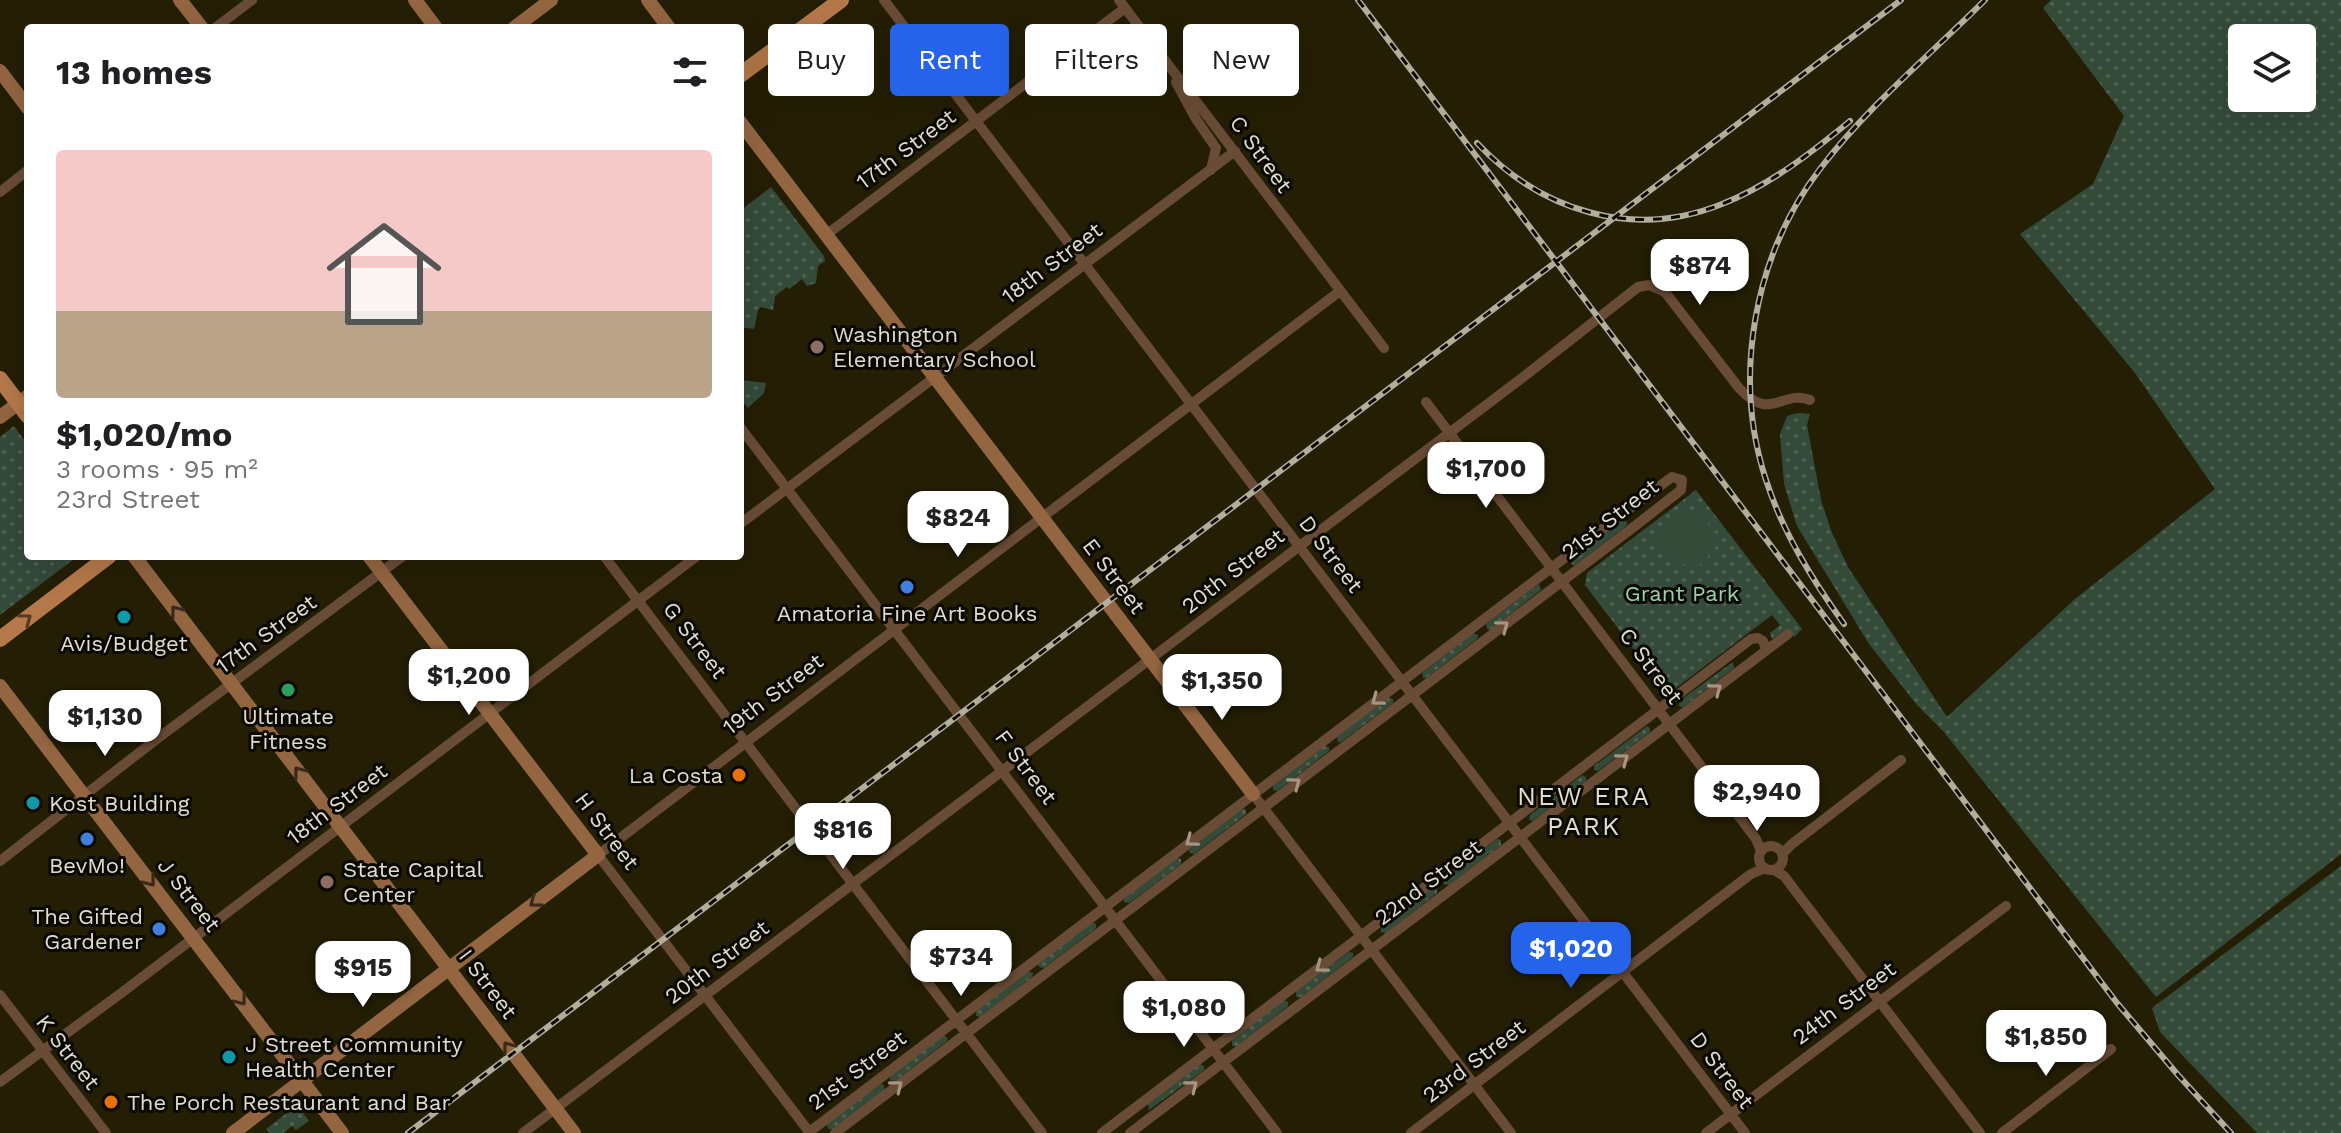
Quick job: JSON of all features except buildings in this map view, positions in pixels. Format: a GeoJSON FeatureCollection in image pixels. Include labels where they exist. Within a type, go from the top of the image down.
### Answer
{"type":"FeatureCollection","features":[{"type":"Feature","properties":{"kind":"main road"},"geometry":{"type":"LineString","coordinates":[[180,0],[199,24]]}},
{"type":"Feature","properties":{"kind":"main road"},"geometry":{"type":"LineString","coordinates":[[415,0],[433,24]]}},
{"type":"Feature","properties":{"kind":"main road"},"geometry":{"type":"LineString","coordinates":[[519,24],[551,0]]}},
{"type":"Feature","properties":{"kind":"main road"},"geometry":{"type":"LineString","coordinates":[[648,0],[666,24]]}},
{"type":"Feature","properties":{"kind":"main road"},"geometry":{"type":"LineString","coordinates":[[744,72],[841,0]]}},
{"type":"Feature","properties":{"kind":"main road"},"geometry":{"type":"LineString","coordinates":[[0,71],[24,103]]}},
{"type":"Feature","properties":{"kind":"main road","name":"E Street"},"geometry":{"type":"LineString","coordinates":[[744,127],[1253,794]]}},
{"type":"Feature","properties":{"kind":"main road"},"geometry":{"type":"LineString","coordinates":[[0,379],[24,404]]}},
{"type":"Feature","properties":{"kind":"main road"},"geometry":{"type":"LineString","coordinates":[[0,417],[24,405]]}},
{"type":"Feature","properties":{"kind":"main road"},"geometry":{"type":"LineString","coordinates":[[0,639],[104,560]]}},
{"type":"Feature","properties":{"kind":"main road","name":"I Street"},"geometry":{"type":"LineString","coordinates":[[137,560],[574,1133]]}},
{"type":"Feature","properties":{"kind":"main road","name":"H Street"},"geometry":{"type":"LineString","coordinates":[[372,560],[598,855]]}},
{"type":"Feature","properties":{"kind":"main road","name":"J Street"},"geometry":{"type":"LineString","coordinates":[[0,686],[342,1133]]}},
{"type":"Feature","properties":{"kind":"main road","name":"19th Street"},"geometry":{"type":"LineString","coordinates":[[233,1133],[598,855]]}},
{"type":"Feature","properties":{"kind":"street"},"geometry":{"type":"LineString","coordinates":[[220,24],[252,0]]}},
{"type":"Feature","properties":{"kind":"street","name":"D Street"},"geometry":{"type":"LineString","coordinates":[[884,0],[1745,1133]]}},
{"type":"Feature","properties":{"kind":"street","name":"17th Street"},"geometry":{"type":"LineString","coordinates":[[826,235],[975,122],[1122,4]]}},
{"type":"Feature","properties":{"kind":"street","name":"C Street"},"geometry":{"type":"LineString","coordinates":[[1122,4],[1138,24]]}},
{"type":"Feature","properties":{"kind":"street","name":"C Street"},"geometry":{"type":"LineString","coordinates":[[1167,62],[1384,348]]}},
{"type":"Feature","properties":{"kind":"street","name":"C Street"},"geometry":{"type":"LineString","coordinates":[[1167,63],[1196,119],[1216,148],[1211,172]]}},
{"type":"Feature","properties":{"kind":"street","name":"18th Street"},"geometry":{"type":"LineString","coordinates":[[744,521],[1235,151]]}},
{"type":"Feature","properties":{"kind":"street"},"geometry":{"type":"LineString","coordinates":[[0,192],[24,173]]}},
{"type":"Feature","properties":{"kind":"street","name":"20th Street"},"geometry":{"type":"LineString","coordinates":[[523,1133],[1631,291],[1643,285],[1654,286],[1672,299],[1739,388],[1751,399],[1773,405],[1793,397],[1810,400]]}},
{"type":"Feature","properties":{"kind":"street","name":"19th Street"},"geometry":{"type":"LineString","coordinates":[[598,855],[1340,291]]}},
{"type":"Feature","properties":{"kind":"street","name":"C Street"},"geometry":{"type":"LineString","coordinates":[[1426,402],[1980,1133]]}},
{"type":"Feature","properties":{"kind":"street","name":"F Street"},"geometry":{"type":"LineString","coordinates":[[744,432],[1277,1133]]}},
{"type":"Feature","properties":{"kind":"street","name":"21st Street"},"geometry":{"type":"LineString","coordinates":[[809,1133],[1625,512],[1672,477],[1682,480],[1681,490],[1635,526],[835,1133]]}},
{"type":"Feature","properties":{"kind":"street"},"geometry":{"type":"LineString","coordinates":[[1625,512],[1635,526]]}},
{"type":"Feature","properties":{"kind":"street","name":"17th Street"},"geometry":{"type":"LineString","coordinates":[[0,861],[398,560]]}},
{"type":"Feature","properties":{"kind":"street","name":"G Street"},"geometry":{"type":"LineString","coordinates":[[607,560],[1042,1133]]}},
{"type":"Feature","properties":{"kind":"street","name":"18th Street"},"geometry":{"type":"LineString","coordinates":[[0,1082],[692,560]]}},
{"type":"Feature","properties":{"kind":"street","name":"22nd Street"},"geometry":{"type":"LineString","coordinates":[[1130,1133],[1788,634]]}},
{"type":"Feature","properties":{"kind":"street","name":"22nd Street"},"geometry":{"type":"LineString","coordinates":[[1102,1133],[1751,639],[1763,641],[1766,649],[1762,654]]}},
{"type":"Feature","properties":{"kind":"street","name":"23rd Street"},"geometry":{"type":"LineString","coordinates":[[1411,1133],[1901,760]]}},
{"type":"Feature","properties":{"kind":"street","name":"E Street"},"geometry":{"type":"LineString","coordinates":[[1253,794],[1511,1133]]}},
{"type":"Feature","properties":{"kind":"street","name":"H Street"},"geometry":{"type":"LineString","coordinates":[[598,855],[809,1133]]}},
{"type":"Feature","properties":{"kind":"street","name":"24th Street"},"geometry":{"type":"LineString","coordinates":[[1706,1133],[2006,906]]}},
{"type":"Feature","properties":{"kind":"street","name":"K Street"},"geometry":{"type":"LineString","coordinates":[[0,995],[106,1133]]}},
{"type":"Feature","properties":{"kind":"street"},"geometry":{"type":"LineString","coordinates":[[2002,1133],[2111,1049]]}},
{"type":"Feature","properties":{"kind":"green space"},"geometry":{"type":"Polygon","coordinates":[[[2051,0],[2341,0],[2341,854],[2156,997],[1943,731],[1917,705],[1869,644],[1797,526],[1784,484],[1780,434],[1787,416],[1810,414],[1807,425],[1821,500],[1832,533],[1848,567],[1947,717],[2075,599],[2215,489],[2135,373],[2020,234],[2093,184],[2124,116],[2043,8],[2051,0]]]}},
{"type":"Feature","properties":{"kind":"green space"},"geometry":{"type":"Polygon","coordinates":[[[771,187],[825,261],[818,266],[816,283],[807,286],[802,279],[775,296],[773,310],[761,307],[754,329],[744,328],[744,208],[771,187]]]}},
{"type":"Feature","properties":{"kind":"green space"},"geometry":{"type":"Polygon","coordinates":[[[744,380],[766,383],[764,393],[748,408],[744,403],[744,380]]]}},
{"type":"Feature","properties":{"kind":"green space"},"geometry":{"type":"Polygon","coordinates":[[[14,426],[24,440],[24,560],[73,560],[0,615],[0,437],[14,426]]]}},
{"type":"Feature","properties":{"kind":"green space","name":"Grant Park"},"geometry":{"type":"Polygon","coordinates":[[[1696,490],[1802,629],[1794,637],[1787,629],[1772,639],[1770,633],[1780,625],[1772,615],[1668,694],[1585,585],[1587,573],[1696,490]]]}},
{"type":"Feature","properties":{"kind":"green space"},"geometry":{"type":"Polygon","coordinates":[[[1688,508],[1703,516],[1720,539],[1699,566],[1683,564],[1669,557],[1659,546],[1657,538],[1656,530],[1688,508]]]}},
{"type":"Feature","properties":{"kind":"green space"},"geometry":{"type":"Polygon","coordinates":[[[1622,520],[1627,522],[1626,526],[1572,565],[1571,559],[1622,520]]]}},
{"type":"Feature","properties":{"kind":"green space"},"geometry":{"type":"Polygon","coordinates":[[[1539,584],[1541,590],[1490,630],[1487,629],[1486,624],[1539,584]]]}},
{"type":"Feature","properties":{"kind":"green space"},"geometry":{"type":"Polygon","coordinates":[[[1473,633],[1478,635],[1477,639],[1423,678],[1422,673],[1473,633]]]}},
{"type":"Feature","properties":{"kind":"green space"},"geometry":{"type":"Polygon","coordinates":[[[1733,662],[1734,668],[1683,707],[1679,706],[1679,701],[1733,662]]]}},
{"type":"Feature","properties":{"kind":"green space"},"geometry":{"type":"Polygon","coordinates":[[[1388,697],[1393,699],[1393,703],[1338,742],[1337,737],[1388,697]]]}},
{"type":"Feature","properties":{"kind":"green space"},"geometry":{"type":"Polygon","coordinates":[[[1647,726],[1650,732],[1598,771],[1594,770],[1594,766],[1647,726]]]}},
{"type":"Feature","properties":{"kind":"green space"},"geometry":{"type":"Polygon","coordinates":[[[1324,746],[1329,747],[1329,751],[1277,791],[1273,790],[1273,785],[1324,746]]]}},
{"type":"Feature","properties":{"kind":"green space"},"geometry":{"type":"Polygon","coordinates":[[[1582,775],[1586,781],[1533,821],[1529,820],[1530,815],[1582,775]]]}},
{"type":"Feature","properties":{"kind":"green space"},"geometry":{"type":"Polygon","coordinates":[[[1242,808],[1246,814],[1194,854],[1190,853],[1189,850],[1242,808]]]}},
{"type":"Feature","properties":{"kind":"green space"},"geometry":{"type":"Polygon","coordinates":[[[1497,839],[1501,840],[1501,845],[1449,885],[1444,884],[1445,879],[1497,839]]]}},
{"type":"Feature","properties":{"kind":"green space"},"geometry":{"type":"Polygon","coordinates":[[[1177,858],[1181,859],[1181,864],[1129,903],[1124,902],[1125,898],[1177,858]]]}},
{"type":"Feature","properties":{"kind":"green space"},"geometry":{"type":"Polygon","coordinates":[[[2341,866],[2341,1133],[2257,1133],[2160,1032],[2152,1008],[2341,866]]]}},
{"type":"Feature","properties":{"kind":"green space"},"geometry":{"type":"Polygon","coordinates":[[[1433,887],[1437,893],[1386,933],[1381,932],[1381,927],[1433,887]]]}},
{"type":"Feature","properties":{"kind":"green space"},"geometry":{"type":"Polygon","coordinates":[[[1092,922],[1096,928],[1044,968],[1039,967],[1038,964],[1092,922]]]}},
{"type":"Feature","properties":{"kind":"green space"},"geometry":{"type":"Polygon","coordinates":[[[1349,952],[1353,953],[1353,957],[1301,997],[1296,997],[1296,991],[1349,952]]]}},
{"type":"Feature","properties":{"kind":"green space"},"geometry":{"type":"Polygon","coordinates":[[[1028,971],[1033,973],[1032,977],[980,1017],[976,1016],[976,1011],[1028,971]]]}},
{"type":"Feature","properties":{"kind":"green space"},"geometry":{"type":"Polygon","coordinates":[[[1284,1000],[1288,1006],[1237,1046],[1232,1046],[1232,1040],[1284,1000]]]}},
{"type":"Feature","properties":{"kind":"green space"},"geometry":{"type":"Polygon","coordinates":[[[943,1035],[947,1041],[895,1081],[890,1080],[890,1076],[943,1035]]]}},
{"type":"Feature","properties":{"kind":"green space"},"geometry":{"type":"Polygon","coordinates":[[[1200,1064],[1204,1070],[1149,1110],[1148,1104],[1200,1064]]]}},
{"type":"Feature","properties":{"kind":"green space"},"geometry":{"type":"Polygon","coordinates":[[[880,1084],[884,1085],[884,1090],[828,1129],[827,1124],[880,1084]]]}},
{"type":"Feature","properties":{"kind":"green space"},"geometry":{"type":"Polygon","coordinates":[[[297,1105],[309,1121],[296,1130],[292,1126],[283,1133],[270,1133],[266,1129],[297,1105]]]}},
{"type":"Feature","properties":{"kind":"railway"},"geometry":{"type":"LineString","coordinates":[[1358,0],[2117,1003],[2231,1133]]}},
{"type":"Feature","properties":{"kind":"railway"},"geometry":{"type":"LineString","coordinates":[[408,1133],[1901,0]]}},
{"type":"Feature","properties":{"kind":"railway"},"geometry":{"type":"LineString","coordinates":[[1844,624],[1799,555],[1781,519],[1756,441],[1751,400],[1751,359],[1765,278],[1779,239],[1797,203],[1838,146],[1985,0]]}},
{"type":"Feature","properties":{"kind":"railway"},"geometry":{"type":"LineString","coordinates":[[1477,143],[1502,167],[1559,202],[1622,218],[1655,219],[1689,215],[1757,188],[1850,121]]}},
{"type":"Feature","properties":{"kind":"place","name":"Washington Elementary School"},"geometry":{"type":"Point","coordinates":[817,347]}},
{"type":"Feature","properties":{"kind":"place","name":"Amatoria Fine Art Books"},"geometry":{"type":"Point","coordinates":[907,587]}},
{"type":"Feature","properties":{"kind":"place","name":"Avis/Budget"},"geometry":{"type":"Point","coordinates":[124,617]}},
{"type":"Feature","properties":{"kind":"place","name":"Ultimate Fitness"},"geometry":{"type":"Point","coordinates":[288,690]}},
{"type":"Feature","properties":{"kind":"place","name":"La Costa"},"geometry":{"type":"Point","coordinates":[739,775]}},
{"type":"Feature","properties":{"kind":"place","name":"Kost Building"},"geometry":{"type":"Point","coordinates":[33,803]}},
{"type":"Feature","properties":{"kind":"place","name":"BevMo!"},"geometry":{"type":"Point","coordinates":[87,839]}},
{"type":"Feature","properties":{"kind":"place","name":"State Capital Center"},"geometry":{"type":"Point","coordinates":[327,882]}},
{"type":"Feature","properties":{"kind":"place","name":"The Gifted Gardener"},"geometry":{"type":"Point","coordinates":[159,929]}},
{"type":"Feature","properties":{"kind":"place","name":"J Street Community Health Center"},"geometry":{"type":"Point","coordinates":[229,1057]}},
{"type":"Feature","properties":{"kind":"place","name":"The Porch Restaurant and Bar"},"geometry":{"type":"Point","coordinates":[111,1102]}},
{"type":"Feature","properties":{"kind":"district","name":"NEW ERA PARK"},"geometry":{"type":"Point","coordinates":[1584,811]}}]}
